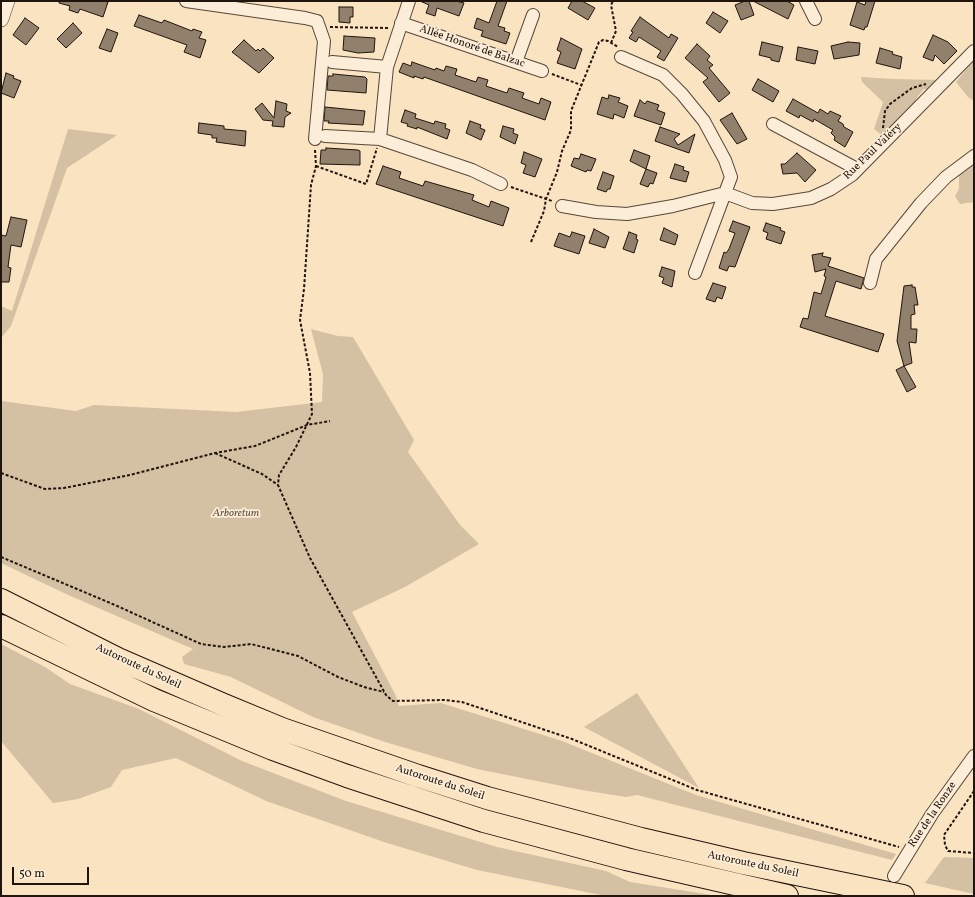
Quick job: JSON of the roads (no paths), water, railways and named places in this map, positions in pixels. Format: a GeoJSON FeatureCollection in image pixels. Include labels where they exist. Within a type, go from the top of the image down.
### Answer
{"type":"FeatureCollection","features":[{"type":"Feature","properties":{"kind":"highway","name":"Autoroute du Soleil"},"geometry":{"type":"LineString","coordinates":[[1,600],[118,659],[224,705],[289,731],[418,776],[487,798],[641,839],[743,863],[902,896]]}},
{"type":"Feature","properties":{"kind":"highway","name":"Autoroute du Soleil"},"geometry":{"type":"LineString","coordinates":[[1,626],[176,710],[273,749],[347,776],[492,823],[626,859],[787,896]]}},
{"type":"Feature","properties":{"kind":"street"},"geometry":{"type":"LineString","coordinates":[[1,19],[7,1]]}},
{"type":"Feature","properties":{"kind":"street"},"geometry":{"type":"LineString","coordinates":[[186,1],[317,21],[324,41],[320,138],[380,139],[472,170],[501,184]]}},
{"type":"Feature","properties":{"kind":"street"},"geometry":{"type":"LineString","coordinates":[[380,139],[386,67],[409,1]]}},
{"type":"Feature","properties":{"kind":"street"},"geometry":{"type":"LineString","coordinates":[[806,1],[815,19]]}},
{"type":"Feature","properties":{"kind":"street"},"geometry":{"type":"LineString","coordinates":[[516,62],[533,15]]}},
{"type":"Feature","properties":{"kind":"street","name":"Allée Honoré de Balzac"},"geometry":{"type":"LineString","coordinates":[[401,26],[542,70]]}},
{"type":"Feature","properties":{"kind":"street","name":"Rue Paul Valéry"},"geometry":{"type":"LineString","coordinates":[[725,193],[752,203],[773,204],[811,198],[831,189],[852,175],[974,51]]}},
{"type":"Feature","properties":{"kind":"street"},"geometry":{"type":"LineString","coordinates":[[621,57],[663,75],[682,94],[704,121],[725,160],[731,177],[696,273]]}},
{"type":"Feature","properties":{"kind":"street"},"geometry":{"type":"LineString","coordinates":[[332,62],[386,67]]}},
{"type":"Feature","properties":{"kind":"street"},"geometry":{"type":"LineString","coordinates":[[772,124],[857,169]]}},
{"type":"Feature","properties":{"kind":"street"},"geometry":{"type":"LineString","coordinates":[[870,283],[876,259],[921,203],[946,178],[974,156]]}},
{"type":"Feature","properties":{"kind":"street"},"geometry":{"type":"LineString","coordinates":[[562,206],[596,212],[627,214],[672,206],[725,193]]}},
{"type":"Feature","properties":{"kind":"street","name":"Rue de la Ronze"},"geometry":{"type":"LineString","coordinates":[[894,876],[932,814],[974,756]]}},
{"type":"Feature","properties":{"kind":"park label","name":"Arboretum"},"geometry":{"type":"Point","coordinates":[236,514]}}]}
